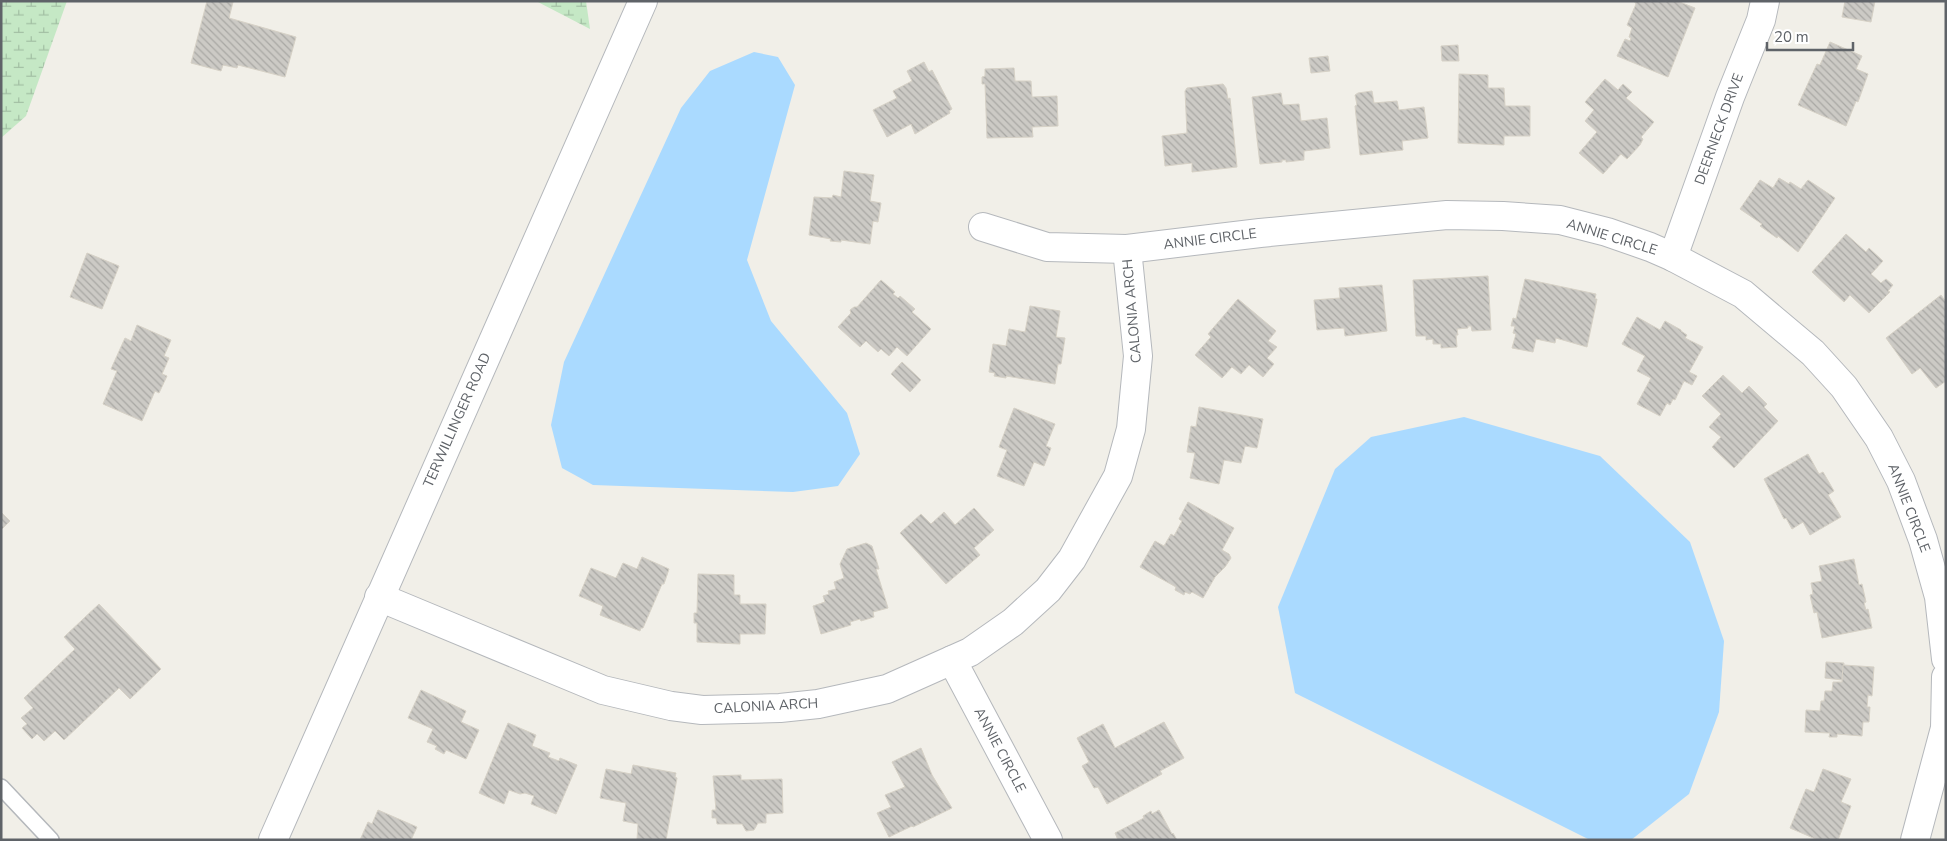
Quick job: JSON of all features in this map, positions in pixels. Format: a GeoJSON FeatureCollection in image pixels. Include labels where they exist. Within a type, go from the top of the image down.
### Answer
{"type":"FeatureCollection","features":[{"type":"Feature","properties":{"kind":"street","name":"TERWILLINGER ROAD"},"geometry":{"type":"LineString","coordinates":[[273,840],[643,1]]}},
{"type":"Feature","properties":{"kind":"street","name":"DEERNECK DRIVE"},"geometry":{"type":"LineString","coordinates":[[1673,257],[1730,97],[1761,20],[1766,1]]}},
{"type":"Feature","properties":{"kind":"street","name":"ANNIE CIRCLE"},"geometry":{"type":"LineString","coordinates":[[982,227],[1047,247],[1127,249],[1260,233],[1447,216],[1503,216],[1560,220],[1607,232],[1673,257],[1743,294],[1814,353],[1844,387],[1879,438],[1901,481],[1923,540],[1939,597],[1946,659]]}},
{"type":"Feature","properties":{"kind":"street","name":"CALONIA ARCH"},"geometry":{"type":"LineString","coordinates":[[379,597],[603,690],[670,706],[702,710],[780,708],[818,704],[887,689],[970,652],[1013,622],[1048,590],[1072,559],[1118,476],[1131,429],[1138,356],[1127,249]]}},
{"type":"Feature","properties":{"kind":"street","name":"ANNIE CIRCLE"},"geometry":{"type":"LineString","coordinates":[[952,660],[1048,840]]}},
{"type":"Feature","properties":{"kind":"street"},"geometry":{"type":"LineString","coordinates":[[1915,840],[1945,728],[1946,676]]}},
{"type":"Feature","properties":{"kind":"lane"},"geometry":{"type":"LineString","coordinates":[[1,787],[51,840]]}},
{"type":"Feature","properties":{"kind":"green space"},"geometry":{"type":"Polygon","coordinates":[[[1,1],[67,1],[26,116],[1,138],[1,1]]]}},
{"type":"Feature","properties":{"kind":"green space"},"geometry":{"type":"Polygon","coordinates":[[[536,1],[586,1],[590,29],[536,1]]]}},
{"type":"Feature","properties":{"kind":"water"},"geometry":{"type":"Polygon","coordinates":[[[754,52],[778,57],[795,85],[747,260],[771,321],[847,413],[860,454],[838,486],[793,492],[593,485],[562,468],[551,425],[564,362],[681,108],[710,71],[754,52]]]}},
{"type":"Feature","properties":{"kind":"water"},"geometry":{"type":"Polygon","coordinates":[[[1464,417],[1600,456],[1690,542],[1724,641],[1719,712],[1689,794],[1631,840],[1588,839],[1295,693],[1278,607],[1335,469],[1371,437],[1464,417]]]}},
{"type":"Feature","properties":{"kind":"building"},"geometry":{"type":"Polygon","coordinates":[[[207,1],[233,2],[229,18],[296,37],[285,77],[238,65],[237,68],[223,65],[221,71],[191,63],[207,1]]]}},
{"type":"Feature","properties":{"kind":"building"},"geometry":{"type":"Polygon","coordinates":[[[1634,1],[1677,1],[1695,8],[1668,77],[1617,56],[1625,39],[1630,41],[1631,38],[1629,37],[1632,28],[1627,25],[1636,4],[1634,1]]]}},
{"type":"Feature","properties":{"kind":"building"},"geometry":{"type":"Polygon","coordinates":[[[1845,1],[1875,1],[1871,22],[1842,17],[1845,1]]]}},
{"type":"Feature","properties":{"kind":"building"},"geometry":{"type":"Polygon","coordinates":[[[1830,42],[1862,56],[1856,69],[1868,74],[1858,102],[1856,101],[1846,126],[1798,105],[1817,64],[1820,65],[1830,42]]]}},
{"type":"Feature","properties":{"kind":"building"},"geometry":{"type":"Polygon","coordinates":[[[1458,45],[1459,61],[1442,61],[1441,46],[1458,45]]]}},
{"type":"Feature","properties":{"kind":"building"},"geometry":{"type":"Polygon","coordinates":[[[1328,56],[1330,71],[1311,73],[1309,58],[1328,56]]]}},
{"type":"Feature","properties":{"kind":"building"},"geometry":{"type":"Polygon","coordinates":[[[924,62],[929,72],[932,70],[952,109],[949,111],[950,113],[915,134],[911,124],[887,137],[873,110],[897,98],[893,91],[912,81],[907,71],[924,62]]]}},
{"type":"Feature","properties":{"kind":"building"},"geometry":{"type":"Polygon","coordinates":[[[1014,68],[1015,81],[1031,81],[1032,97],[1057,96],[1058,126],[1032,127],[1033,137],[987,138],[985,84],[982,84],[985,69],[1014,68]]]}},
{"type":"Feature","properties":{"kind":"building"},"geometry":{"type":"Polygon","coordinates":[[[1459,74],[1488,75],[1488,88],[1504,88],[1505,106],[1530,106],[1530,136],[1504,136],[1504,145],[1458,143],[1459,74]]]}},
{"type":"Feature","properties":{"kind":"building"},"geometry":{"type":"Polygon","coordinates":[[[1605,79],[1618,90],[1623,84],[1632,92],[1626,98],[1654,122],[1641,137],[1643,139],[1640,145],[1627,159],[1621,154],[1603,174],[1579,153],[1597,132],[1585,121],[1594,110],[1585,102],[1605,79]]]}},
{"type":"Feature","properties":{"kind":"building"},"geometry":{"type":"Polygon","coordinates":[[[1223,84],[1226,88],[1228,99],[1230,98],[1237,167],[1192,172],[1192,163],[1165,166],[1162,136],[1187,133],[1185,91],[1187,88],[1223,84]]]}},
{"type":"Feature","properties":{"kind":"building"},"geometry":{"type":"Polygon","coordinates":[[[1372,91],[1374,103],[1397,101],[1399,110],[1424,107],[1428,138],[1402,141],[1403,150],[1360,155],[1355,95],[1372,91]]]}},
{"type":"Feature","properties":{"kind":"building"},"geometry":{"type":"Polygon","coordinates":[[[1281,93],[1283,105],[1299,104],[1301,121],[1327,118],[1330,148],[1304,151],[1304,160],[1286,162],[1286,160],[1282,160],[1282,162],[1260,164],[1252,97],[1281,93]]]}},
{"type":"Feature","properties":{"kind":"building"},"geometry":{"type":"Polygon","coordinates":[[[844,171],[874,175],[870,201],[881,203],[878,222],[873,221],[870,244],[841,240],[841,242],[830,241],[831,239],[809,235],[814,197],[832,198],[833,195],[841,197],[844,171]]]}},
{"type":"Feature","properties":{"kind":"building"},"geometry":{"type":"Polygon","coordinates":[[[1779,178],[1801,189],[1808,180],[1835,198],[1798,252],[1778,236],[1777,238],[1760,226],[1762,224],[1740,209],[1760,180],[1773,188],[1779,178]]]}},
{"type":"Feature","properties":{"kind":"building"},"geometry":{"type":"Polygon","coordinates":[[[1846,234],[1866,252],[1869,248],[1883,261],[1871,274],[1881,283],[1886,279],[1893,285],[1888,291],[1890,292],[1869,313],[1850,295],[1844,302],[1812,272],[1846,234]]]}},
{"type":"Feature","properties":{"kind":"building"},"geometry":{"type":"Polygon","coordinates":[[[87,253],[119,266],[102,309],[70,297],[87,253]]]}},
{"type":"Feature","properties":{"kind":"building"},"geometry":{"type":"Polygon","coordinates":[[[1488,276],[1491,330],[1472,331],[1471,326],[1457,329],[1457,347],[1441,348],[1441,344],[1433,344],[1433,339],[1426,340],[1426,336],[1416,336],[1413,280],[1488,276]]]}},
{"type":"Feature","properties":{"kind":"building"},"geometry":{"type":"Polygon","coordinates":[[[1525,279],[1596,294],[1595,299],[1597,299],[1587,347],[1556,338],[1555,343],[1536,339],[1533,352],[1512,348],[1516,334],[1513,333],[1515,326],[1511,326],[1513,318],[1516,319],[1525,279]]]}},
{"type":"Feature","properties":{"kind":"building"},"geometry":{"type":"Polygon","coordinates":[[[881,280],[895,292],[893,294],[898,298],[900,296],[915,309],[912,312],[931,329],[907,356],[897,347],[889,356],[881,349],[878,352],[866,341],[860,347],[838,327],[851,313],[850,310],[857,307],[881,280]]]}},
{"type":"Feature","properties":{"kind":"building"},"geometry":{"type":"Polygon","coordinates":[[[1382,285],[1387,331],[1345,336],[1344,328],[1317,330],[1314,300],[1340,298],[1339,288],[1382,285]]]}},
{"type":"Feature","properties":{"kind":"building"},"geometry":{"type":"Polygon","coordinates":[[[1941,295],[1946,302],[1946,381],[1936,388],[1920,368],[1912,374],[1886,338],[1941,295]]]}},
{"type":"Feature","properties":{"kind":"building"},"geometry":{"type":"Polygon","coordinates":[[[1238,299],[1276,331],[1268,341],[1277,347],[1267,358],[1274,364],[1263,377],[1249,365],[1241,374],[1232,367],[1222,378],[1195,355],[1211,337],[1208,334],[1238,299]]]}},
{"type":"Feature","properties":{"kind":"building"},"geometry":{"type":"Polygon","coordinates":[[[1030,306],[1060,311],[1056,337],[1065,338],[1061,364],[1058,364],[1055,384],[1006,376],[1006,378],[994,376],[995,373],[989,372],[993,344],[1006,346],[1009,329],[1025,332],[1030,306]]]}},
{"type":"Feature","properties":{"kind":"building"},"geometry":{"type":"Polygon","coordinates":[[[1637,317],[1660,330],[1665,321],[1687,335],[1685,338],[1703,347],[1689,372],[1697,376],[1692,385],[1684,381],[1675,400],[1673,399],[1670,405],[1667,403],[1660,416],[1637,404],[1651,378],[1637,371],[1645,356],[1622,344],[1637,317]]]}},
{"type":"Feature","properties":{"kind":"building"},"geometry":{"type":"Polygon","coordinates":[[[137,325],[171,340],[164,356],[169,358],[162,374],[167,376],[159,393],[155,391],[142,421],[103,404],[117,371],[111,369],[125,338],[131,341],[137,325]]]}},
{"type":"Feature","properties":{"kind":"building"},"geometry":{"type":"Polygon","coordinates":[[[902,362],[921,380],[910,392],[891,374],[902,362]]]}},
{"type":"Feature","properties":{"kind":"building"},"geometry":{"type":"Polygon","coordinates":[[[1723,375],[1742,393],[1749,386],[1767,404],[1764,407],[1778,421],[1734,468],[1712,447],[1721,437],[1709,427],[1721,414],[1702,396],[1723,375]]]}},
{"type":"Feature","properties":{"kind":"building"},"geometry":{"type":"Polygon","coordinates":[[[1199,407],[1263,419],[1257,448],[1245,446],[1241,463],[1224,460],[1219,484],[1190,478],[1195,453],[1187,452],[1191,426],[1196,427],[1199,407]]]}},
{"type":"Feature","properties":{"kind":"building"},"geometry":{"type":"Polygon","coordinates":[[[1014,408],[1055,424],[1046,446],[1051,448],[1044,466],[1034,462],[1024,486],[997,476],[1007,450],[999,447],[1014,408]]]}},
{"type":"Feature","properties":{"kind":"building"},"geometry":{"type":"Polygon","coordinates":[[[1808,454],[1819,474],[1823,472],[1834,491],[1828,495],[1841,517],[1810,535],[1803,522],[1792,529],[1786,518],[1784,519],[1764,479],[1808,454]]]}},
{"type":"Feature","properties":{"kind":"building"},"geometry":{"type":"Polygon","coordinates":[[[1188,502],[1234,528],[1222,550],[1229,554],[1231,558],[1215,577],[1203,598],[1192,592],[1190,594],[1185,592],[1184,595],[1175,590],[1176,587],[1140,567],[1155,541],[1164,546],[1171,534],[1174,536],[1182,521],[1179,519],[1188,502]]]}},
{"type":"Feature","properties":{"kind":"building"},"geometry":{"type":"Polygon","coordinates":[[[974,508],[994,530],[974,548],[980,555],[946,584],[900,533],[921,514],[931,524],[944,512],[955,525],[974,508]]]}},
{"type":"Feature","properties":{"kind":"building"},"geometry":{"type":"Polygon","coordinates":[[[1,512],[10,521],[1,530],[1,512]]]}},
{"type":"Feature","properties":{"kind":"building"},"geometry":{"type":"Polygon","coordinates":[[[866,543],[872,546],[879,569],[876,569],[888,608],[873,612],[874,617],[850,622],[851,625],[821,634],[813,606],[825,602],[823,596],[829,594],[828,591],[836,589],[834,582],[844,578],[840,564],[847,549],[866,543]]]}},
{"type":"Feature","properties":{"kind":"building"},"geometry":{"type":"Polygon","coordinates":[[[642,557],[669,569],[664,584],[662,584],[640,631],[600,615],[603,606],[579,596],[591,568],[616,578],[623,563],[637,569],[642,557]]]}},
{"type":"Feature","properties":{"kind":"building"},"geometry":{"type":"Polygon","coordinates":[[[1854,559],[1859,585],[1862,584],[1866,602],[1864,603],[1866,610],[1868,609],[1872,628],[1822,638],[1817,612],[1814,613],[1810,595],[1813,594],[1811,583],[1822,581],[1819,566],[1854,559]]]}},
{"type":"Feature","properties":{"kind":"building"},"geometry":{"type":"Polygon","coordinates":[[[698,574],[734,575],[734,595],[740,595],[740,604],[766,604],[765,634],[740,634],[740,644],[697,642],[697,623],[694,623],[694,613],[697,613],[698,574]]]}},
{"type":"Feature","properties":{"kind":"building"},"geometry":{"type":"Polygon","coordinates":[[[99,604],[161,669],[130,699],[119,688],[64,740],[55,731],[44,741],[37,734],[32,739],[22,728],[27,724],[21,718],[33,708],[24,698],[75,649],[64,637],[99,604]]]}},
{"type":"Feature","properties":{"kind":"building"},"geometry":{"type":"Polygon","coordinates":[[[1826,662],[1844,663],[1842,680],[1825,678],[1826,662]]]}},
{"type":"Feature","properties":{"kind":"building"},"geometry":{"type":"Polygon","coordinates":[[[1843,665],[1874,667],[1872,696],[1868,695],[1867,707],[1870,707],[1869,722],[1863,722],[1862,736],[1837,734],[1837,737],[1829,737],[1830,733],[1805,732],[1806,710],[1820,711],[1825,691],[1832,691],[1833,682],[1842,682],[1843,665]]]}},
{"type":"Feature","properties":{"kind":"building"},"geometry":{"type":"Polygon","coordinates":[[[421,690],[466,711],[461,722],[479,730],[466,759],[446,750],[444,754],[435,749],[437,746],[427,742],[433,729],[408,718],[421,690]]]}},
{"type":"Feature","properties":{"kind":"building"},"geometry":{"type":"Polygon","coordinates":[[[1164,722],[1184,758],[1160,771],[1162,774],[1107,804],[1098,787],[1094,788],[1082,766],[1089,762],[1077,738],[1103,724],[1115,748],[1164,722]]]}},
{"type":"Feature","properties":{"kind":"building"},"geometry":{"type":"Polygon","coordinates":[[[508,723],[536,735],[532,746],[550,753],[548,757],[559,761],[560,758],[577,765],[556,814],[531,804],[534,796],[525,793],[520,794],[509,790],[504,804],[479,793],[508,723]]]}},
{"type":"Feature","properties":{"kind":"building"},"geometry":{"type":"Polygon","coordinates":[[[921,748],[932,775],[952,808],[889,837],[877,813],[891,807],[885,795],[905,787],[892,762],[921,748]]]}},
{"type":"Feature","properties":{"kind":"building"},"geometry":{"type":"Polygon","coordinates":[[[633,765],[676,773],[675,777],[677,778],[666,840],[637,840],[638,824],[623,821],[626,803],[600,798],[606,769],[631,774],[633,765]]]}},
{"type":"Feature","properties":{"kind":"building"},"geometry":{"type":"Polygon","coordinates":[[[1823,769],[1851,779],[1841,802],[1851,806],[1838,840],[1818,840],[1790,828],[1806,789],[1814,792],[1823,769]]]}},
{"type":"Feature","properties":{"kind":"building"},"geometry":{"type":"Polygon","coordinates":[[[741,775],[741,780],[782,779],[783,813],[766,814],[766,823],[758,823],[754,830],[746,831],[742,824],[717,824],[716,818],[712,818],[712,810],[716,810],[713,776],[741,775]]]}},
{"type":"Feature","properties":{"kind":"building"},"geometry":{"type":"Polygon","coordinates":[[[378,810],[417,827],[411,840],[360,840],[368,822],[372,824],[378,810]]]}},
{"type":"Feature","properties":{"kind":"building"},"geometry":{"type":"Polygon","coordinates":[[[1159,810],[1177,840],[1118,840],[1115,833],[1144,818],[1143,816],[1151,811],[1152,814],[1159,810]]]}}]}
